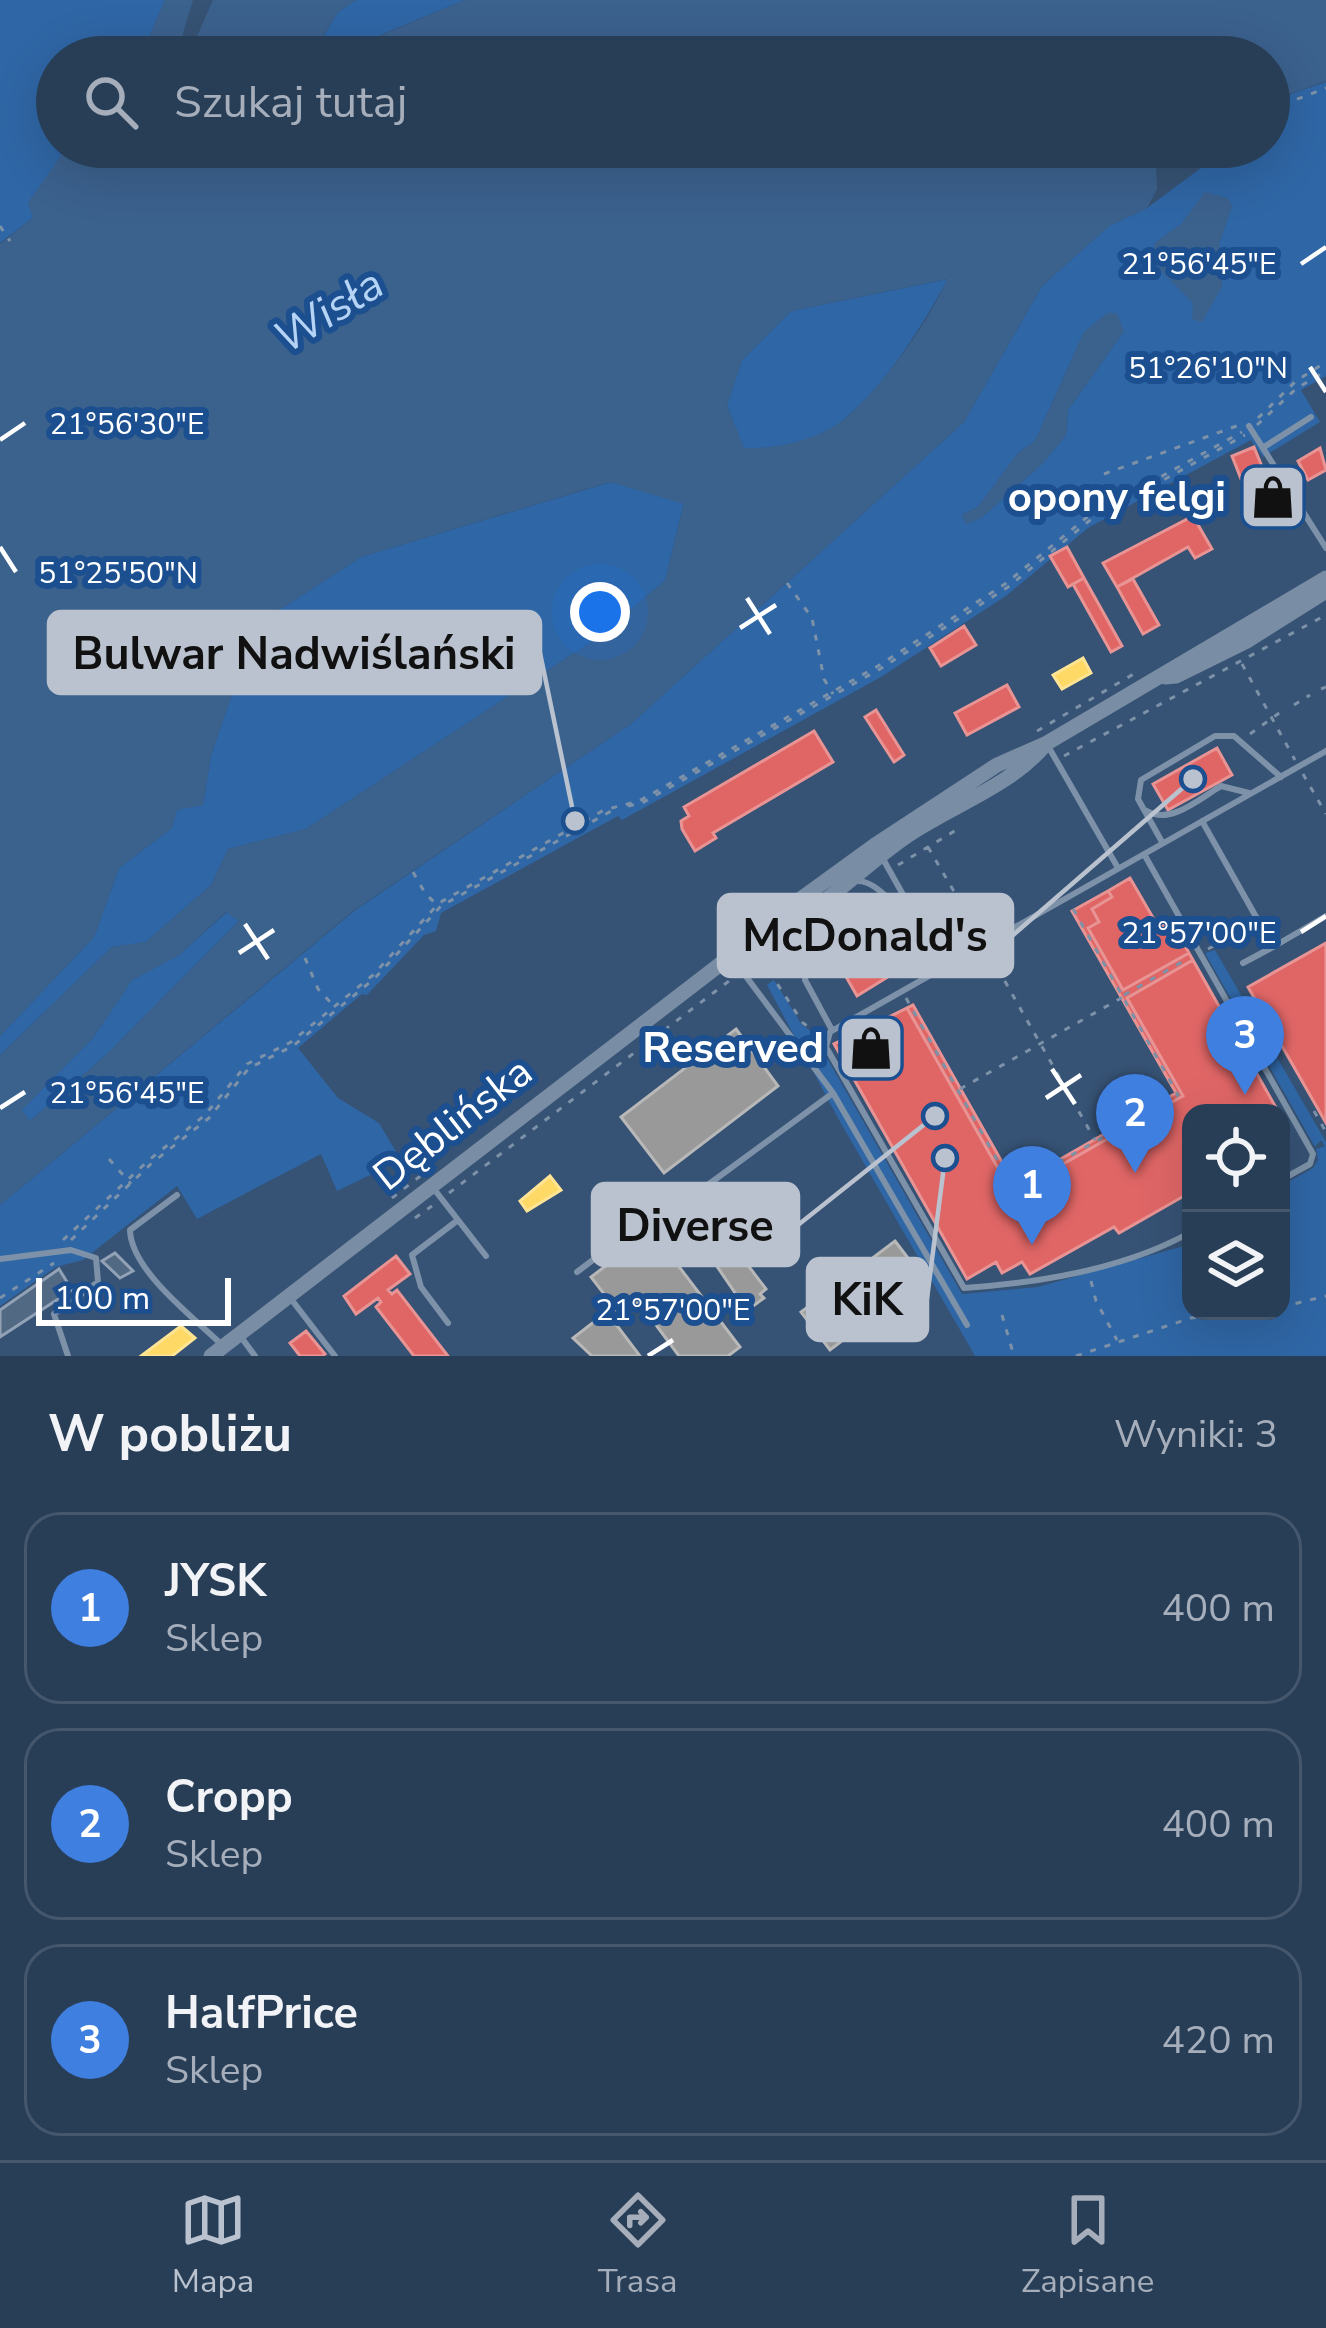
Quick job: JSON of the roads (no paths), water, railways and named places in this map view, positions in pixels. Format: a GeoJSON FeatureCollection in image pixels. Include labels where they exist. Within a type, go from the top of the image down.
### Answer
{"type":"FeatureCollection","features":[{"type":"Feature","properties":{"kind":"main road","name":"Dęblińska"},"geometry":{"type":"LineString","coordinates":[[735,953],[765,941],[997,765],[1047,743],[1326,578]]}},
{"type":"Feature","properties":{"kind":"main road","name":"Dęblińska"},"geometry":{"type":"LineString","coordinates":[[1162,677],[1176,676],[1236,646],[1326,591]]}},
{"type":"Feature","properties":{"kind":"main road","name":"Dęblińska"},"geometry":{"type":"LineString","coordinates":[[217,1351],[436,1192],[735,953],[755,932],[875,858]]}},
{"type":"Feature","properties":{"kind":"lane"},"geometry":{"type":"LineString","coordinates":[[1264,447],[1311,418]]}},
{"type":"Feature","properties":{"kind":"lane"},"geometry":{"type":"LineString","coordinates":[[1251,428],[1326,548]]}},
{"type":"Feature","properties":{"kind":"lane"},"geometry":{"type":"LineString","coordinates":[[1303,605],[1325,612]]}},
{"type":"Feature","properties":{"kind":"lane"},"geometry":{"type":"LineString","coordinates":[[1163,843],[1137,788],[1148,774],[1215,736],[1225,734],[1241,742],[1281,777]]}},
{"type":"Feature","properties":{"kind":"lane"},"geometry":{"type":"LineString","coordinates":[[1047,743],[1118,868]]}},
{"type":"Feature","properties":{"kind":"lane"},"geometry":{"type":"LineString","coordinates":[[1182,1237],[1163,1247],[1040,1280],[964,1288],[826,1047],[826,1038],[832,1030],[1326,752]]}},
{"type":"Feature","properties":{"kind":"lane"},"geometry":{"type":"LineString","coordinates":[[1144,809],[1151,816],[1171,815],[1221,786],[1251,794]]}},
{"type":"Feature","properties":{"kind":"lane"},"geometry":{"type":"LineString","coordinates":[[1202,821],[1273,946]]}},
{"type":"Feature","properties":{"kind":"lane"},"geometry":{"type":"LineString","coordinates":[[1144,854],[1285,1104]]}},
{"type":"Feature","properties":{"kind":"lane"},"geometry":{"type":"LineString","coordinates":[[875,858],[877,885]]}},
{"type":"Feature","properties":{"kind":"lane"},"geometry":{"type":"LineString","coordinates":[[875,858],[906,900],[938,970]]}},
{"type":"Feature","properties":{"kind":"lane"},"geometry":{"type":"LineString","coordinates":[[842,885],[866,880],[877,885],[919,937]]}},
{"type":"Feature","properties":{"kind":"lane"},"geometry":{"type":"LineString","coordinates":[[832,1030],[805,980],[807,968],[850,941],[872,934],[906,900]]}},
{"type":"Feature","properties":{"kind":"lane"},"geometry":{"type":"LineString","coordinates":[[1243,963],[1326,916]]}},
{"type":"Feature","properties":{"kind":"lane"},"geometry":{"type":"LineString","coordinates":[[735,953],[742,972],[832,1093],[968,1325]]}},
{"type":"Feature","properties":{"kind":"lane"},"geometry":{"type":"LineString","coordinates":[[577,1272],[683,1192],[710,1184],[832,1093]]}},
{"type":"Feature","properties":{"kind":"lane"},"geometry":{"type":"LineString","coordinates":[[1290,1113],[1313,1154],[1312,1162],[1290,1175]]}},
{"type":"Feature","properties":{"kind":"lane"},"geometry":{"type":"LineString","coordinates":[[436,1192],[486,1256]]}},
{"type":"Feature","properties":{"kind":"lane"},"geometry":{"type":"LineString","coordinates":[[177,1195],[130,1230],[131,1248],[217,1351]]}},
{"type":"Feature","properties":{"kind":"lane"},"geometry":{"type":"LineString","coordinates":[[448,1323],[421,1287],[412,1255],[458,1220]]}},
{"type":"Feature","properties":{"kind":"lane"},"geometry":{"type":"LineString","coordinates":[[0,1259],[82,1250],[95,1258],[98,1282],[54,1314],[68,1356]]}},
{"type":"Feature","properties":{"kind":"lane"},"geometry":{"type":"LineString","coordinates":[[289,1296],[335,1356]]}},
{"type":"Feature","properties":{"kind":"lane"},"geometry":{"type":"LineString","coordinates":[[238,1335],[255,1356]]}},
{"type":"Feature","properties":{"kind":"water"},"geometry":{"type":"Polygon","coordinates":[[[165,0],[193,0],[182,36],[150,36],[165,0]]]}},
{"type":"Feature","properties":{"kind":"water"},"geometry":{"type":"Polygon","coordinates":[[[213,0],[356,0],[338,12],[323,36],[197,36],[213,0]]]}},
{"type":"Feature","properties":{"kind":"water"},"geometry":{"type":"Polygon","coordinates":[[[465,0],[1326,0],[1326,81],[1290,94],[1290,36],[380,36],[465,0]]]}},
{"type":"Feature","properties":{"kind":"water","name":"Wisła"},"geometry":{"type":"Polygon","coordinates":[[[52,168],[1156,168],[1157,189],[1147,208],[1109,226],[1042,286],[964,422],[632,723],[353,911],[0,1205],[0,1055],[112,947],[146,942],[211,885],[228,849],[306,829],[591,642],[665,581],[684,504],[610,482],[361,557],[256,625],[211,755],[203,805],[177,810],[172,828],[119,868],[94,937],[0,1036],[0,244],[33,218],[28,203],[52,168]],[[947,279],[791,311],[742,360],[727,406],[744,448],[795,442],[842,421],[902,355],[947,279]],[[226,912],[179,955],[132,980],[93,1038],[22,1110],[30,1121],[106,1055],[239,921],[226,912]]]}},
{"type":"Feature","properties":{"kind":"water"},"geometry":{"type":"Polygon","coordinates":[[[1205,192],[1228,198],[1232,206],[1219,244],[1222,287],[1202,322],[1192,319],[1193,303],[1158,268],[1154,244],[1181,224],[1205,192]]]}},
{"type":"Feature","properties":{"kind":"water"},"geometry":{"type":"Polygon","coordinates":[[[1107,313],[1117,313],[1124,331],[1068,410],[1066,435],[1043,463],[981,518],[966,524],[962,515],[978,507],[1018,453],[1035,441],[1084,332],[1107,313]]]}},
{"type":"Feature","properties":{"kind":"place","name":"opony felgi"},"geometry":{"type":"Point","coordinates":[1273,497]}},
{"type":"Feature","properties":{"kind":"place","name":"McDonald's"},"geometry":{"type":"Point","coordinates":[1193,779]}},
{"type":"Feature","properties":{"kind":"place","name":"Bulwar Nadwiślański"},"geometry":{"type":"Point","coordinates":[575,821]}},
{"type":"Feature","properties":{"kind":"place","name":"Reserved"},"geometry":{"type":"Point","coordinates":[871,1048]}},
{"type":"Feature","properties":{"kind":"place","name":"HalfPrice"},"geometry":{"type":"Point","coordinates":[1245,1095]}},
{"type":"Feature","properties":{"kind":"place","name":"Diverse"},"geometry":{"type":"Point","coordinates":[935,1116]}},
{"type":"Feature","properties":{"kind":"place","name":"KiK"},"geometry":{"type":"Point","coordinates":[945,1158]}},
{"type":"Feature","properties":{"kind":"place","name":"Cropp"},"geometry":{"type":"Point","coordinates":[1135,1173]}},
{"type":"Feature","properties":{"kind":"place","name":"JYSK"},"geometry":{"type":"Point","coordinates":[1032,1245]}}]}
